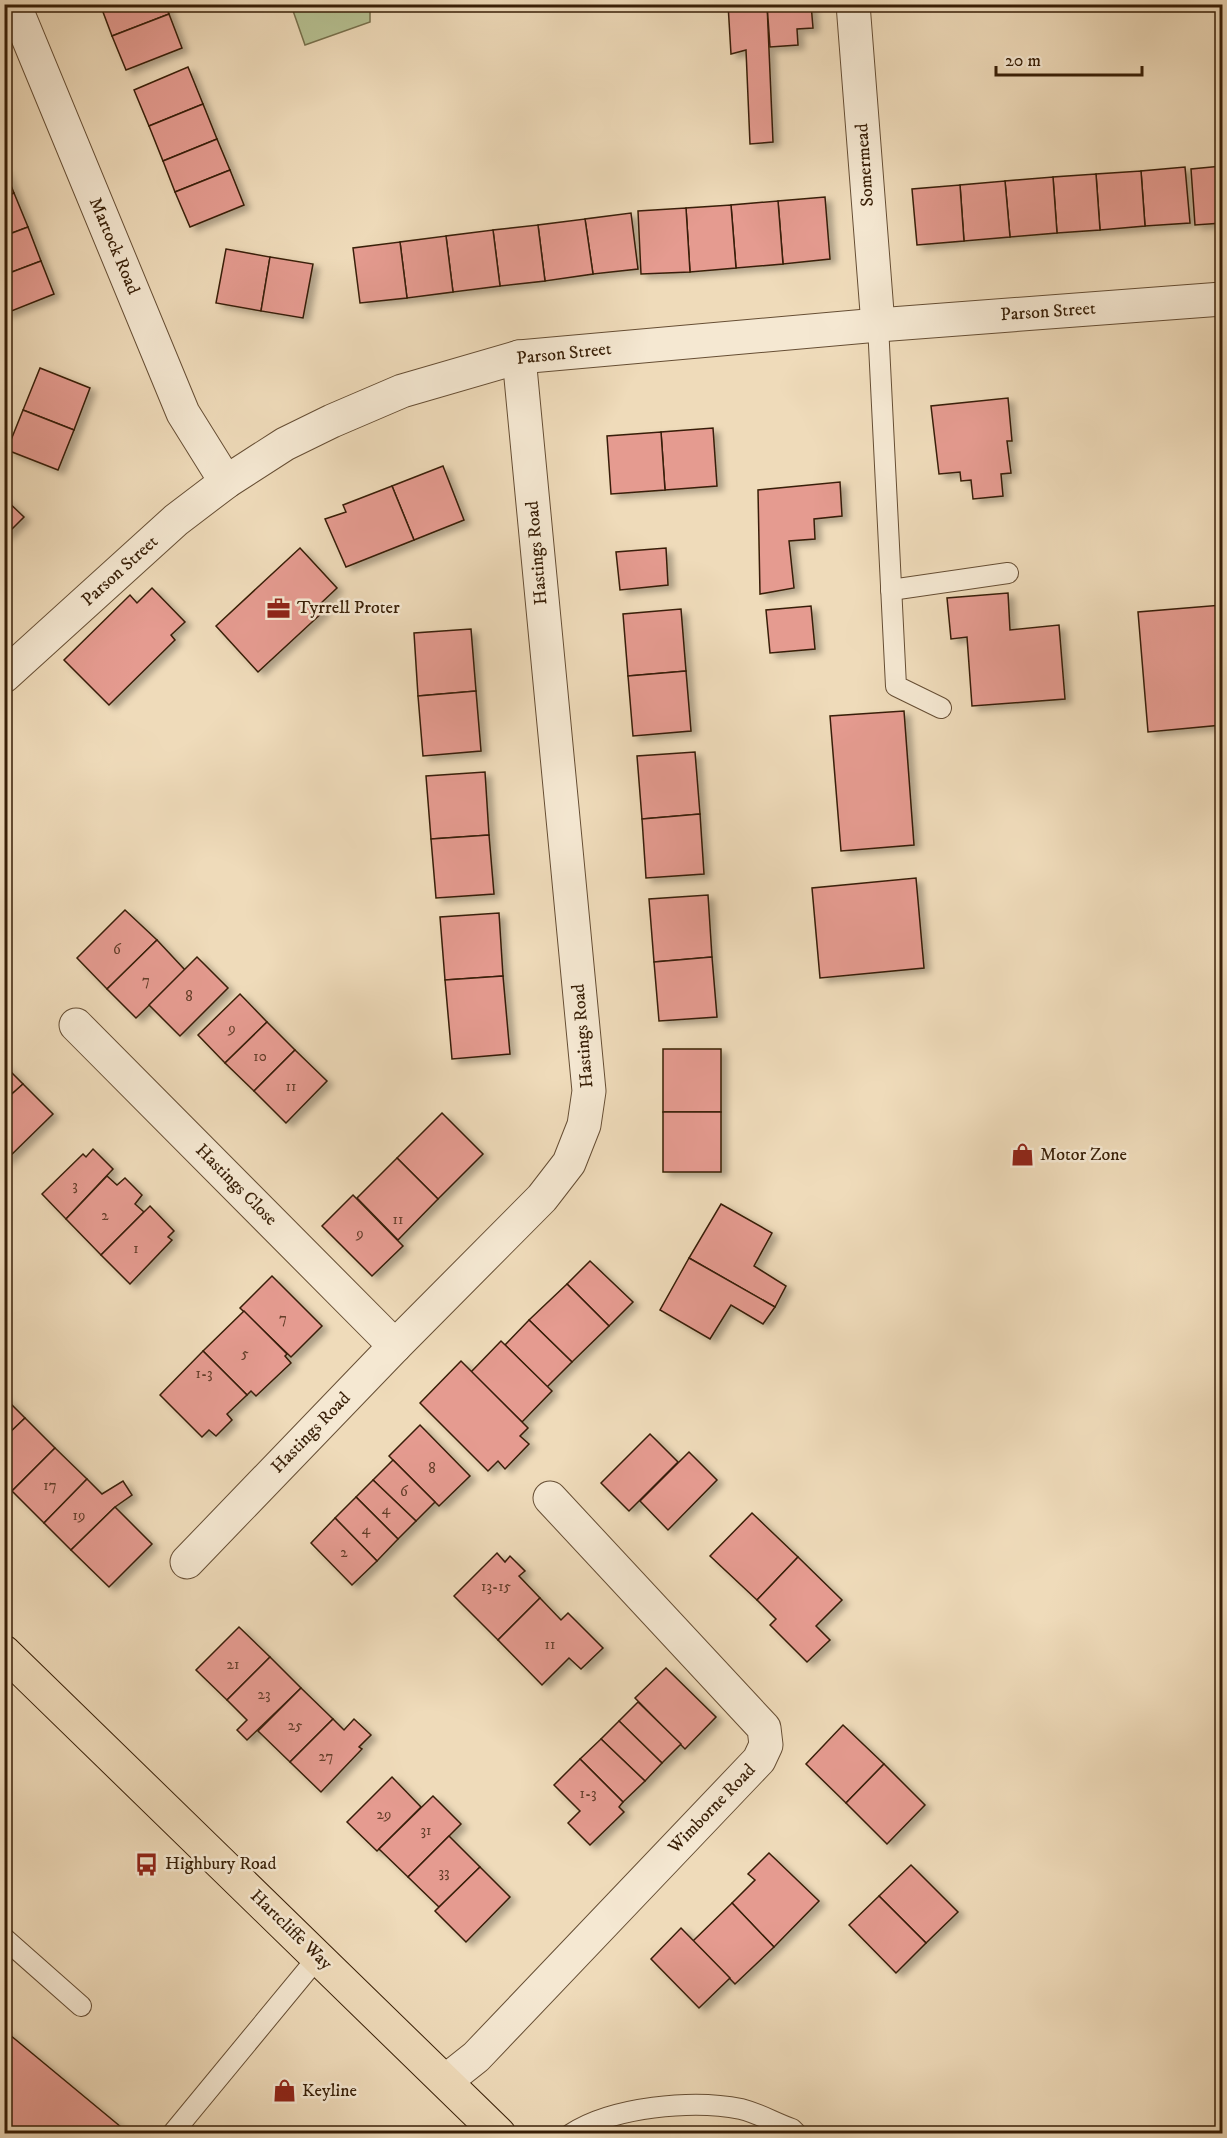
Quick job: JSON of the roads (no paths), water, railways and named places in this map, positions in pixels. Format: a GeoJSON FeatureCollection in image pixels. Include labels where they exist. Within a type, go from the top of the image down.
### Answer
{"type":"FeatureCollection","features":[{"type":"Feature","properties":{"kind":"highway","name":"Hartcliffe Way"},"geometry":{"type":"LineString","coordinates":[[4,1653],[447,2080],[499,2133]]}},
{"type":"Feature","properties":{"kind":"street","name":"Martock Road"},"geometry":{"type":"LineString","coordinates":[[14,4],[183,413],[226,482]]}},
{"type":"Feature","properties":{"kind":"street","name":"Somermead"},"geometry":{"type":"LineString","coordinates":[[853,4],[878,325]]}},
{"type":"Feature","properties":{"kind":"street","name":"Parson Street"},"geometry":{"type":"LineString","coordinates":[[4,676],[176,520],[226,482],[285,444],[402,391],[519,357],[878,325],[1222,299]]}},
{"type":"Feature","properties":{"kind":"street","name":"Hastings Road"},"geometry":{"type":"LineString","coordinates":[[187,1562],[395,1346],[542,1198],[569,1163],[584,1125],[589,1091],[519,357]]}},
{"type":"Feature","properties":{"kind":"street","name":"Hastings Close"},"geometry":{"type":"LineString","coordinates":[[76,1024],[395,1346]]}},
{"type":"Feature","properties":{"kind":"street","name":"Wimborne Road"},"geometry":{"type":"LineString","coordinates":[[447,2080],[476,2057],[759,1760],[766,1745],[764,1728],[550,1498]]}},
{"type":"Feature","properties":{"kind":"lane"},"geometry":{"type":"LineString","coordinates":[[878,325],[896,686],[941,708]]}},
{"type":"Feature","properties":{"kind":"lane"},"geometry":{"type":"LineString","coordinates":[[891,590],[1008,573]]}},
{"type":"Feature","properties":{"kind":"lane"},"geometry":{"type":"LineString","coordinates":[[4,1938],[81,2006]]}},
{"type":"Feature","properties":{"kind":"lane"},"geometry":{"type":"LineString","coordinates":[[172,2133],[318,1957]]}},
{"type":"Feature","properties":{"kind":"lane"},"geometry":{"type":"LineString","coordinates":[[571,2133],[585,2125],[627,2112],[690,2104],[742,2109],[797,2133]]}},
{"type":"Feature","properties":{"kind":"place","name":"Tyrrell Proter"},"geometry":{"type":"Point","coordinates":[279,608]}},
{"type":"Feature","properties":{"kind":"place","name":"Motor Zone"},"geometry":{"type":"Point","coordinates":[1022,1155]}},
{"type":"Feature","properties":{"kind":"place","name":"Highbury Road"},"geometry":{"type":"Point","coordinates":[147,1864]}},
{"type":"Feature","properties":{"kind":"place","name":"Keyline"},"geometry":{"type":"Point","coordinates":[284,2091]}}]}
